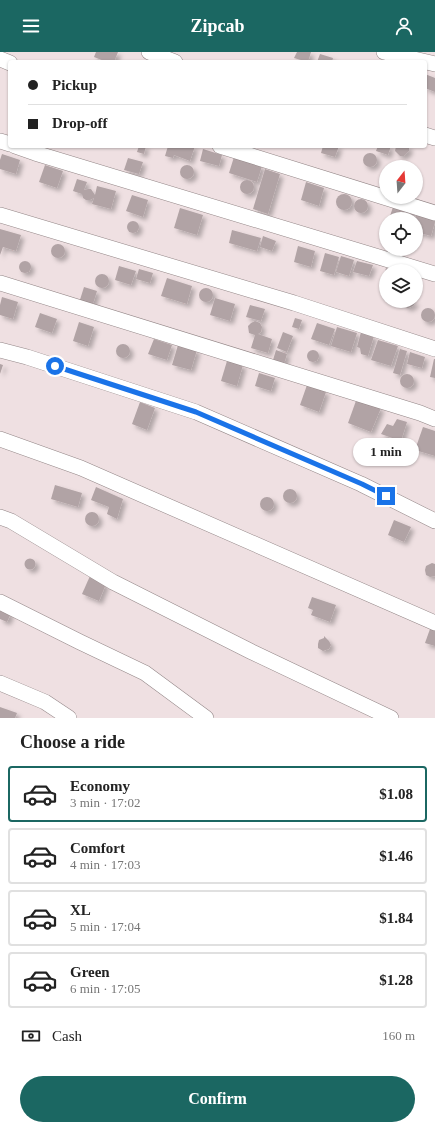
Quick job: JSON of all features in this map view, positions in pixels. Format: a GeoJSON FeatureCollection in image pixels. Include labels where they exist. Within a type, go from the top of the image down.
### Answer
{"type":"FeatureCollection","features":[{"type":"Feature","properties":{"kind":"street"},"geometry":{"type":"LineString","coordinates":[[149,52],[169,60]]}},
{"type":"Feature","properties":{"kind":"street"},"geometry":{"type":"LineString","coordinates":[[384,52],[418,60]]}},
{"type":"Feature","properties":{"kind":"street"},"geometry":{"type":"LineString","coordinates":[[20,148],[435,274]]}},
{"type":"Feature","properties":{"kind":"street"},"geometry":{"type":"LineString","coordinates":[[226,148],[435,213]]}},
{"type":"Feature","properties":{"kind":"street"},"geometry":{"type":"LineString","coordinates":[[0,215],[294,303],[435,348]]}},
{"type":"Feature","properties":{"kind":"street"},"geometry":{"type":"LineString","coordinates":[[0,283],[420,413],[435,419]]}},
{"type":"Feature","properties":{"kind":"street"},"geometry":{"type":"LineString","coordinates":[[0,350],[27,357],[196,412],[362,484],[435,521]]}},
{"type":"Feature","properties":{"kind":"street"},"geometry":{"type":"LineString","coordinates":[[0,439],[81,468],[435,623]]}},
{"type":"Feature","properties":{"kind":"street"},"geometry":{"type":"LineString","coordinates":[[0,517],[11,521],[113,582],[252,652],[391,718]]}},
{"type":"Feature","properties":{"kind":"street"},"geometry":{"type":"LineString","coordinates":[[0,602],[145,673],[206,718]]}},
{"type":"Feature","properties":{"kind":"street"},"geometry":{"type":"LineString","coordinates":[[0,683],[45,702],[69,718]]}},
{"type":"Feature","properties":{"kind":"building"},"geometry":{"type":"Polygon","coordinates":[[[96,52],[118,52],[115,60],[102,60],[94,57],[96,52]]]}},
{"type":"Feature","properties":{"kind":"building"},"geometry":{"type":"Polygon","coordinates":[[[297,52],[311,52],[309,60],[294,58],[297,52]]]}},
{"type":"Feature","properties":{"kind":"building"},"geometry":{"type":"Polygon","coordinates":[[[320,54],[333,58],[332,60],[318,60],[320,54]]]}},
{"type":"Feature","properties":{"kind":"building"},"geometry":{"type":"Polygon","coordinates":[[[427,75],[435,78],[435,92],[427,89],[427,75]]]}},
{"type":"Feature","properties":{"kind":"building"},"geometry":{"type":"Polygon","coordinates":[[[138,148],[146,148],[144,154],[137,152],[138,148]]]}},
{"type":"Feature","properties":{"kind":"building"},"geometry":{"type":"Polygon","coordinates":[[[167,148],[194,148],[190,161],[174,155],[173,158],[165,156],[167,148]]]}},
{"type":"Feature","properties":{"kind":"building"},"geometry":{"type":"Polygon","coordinates":[[[322,148],[338,148],[335,157],[321,153],[322,148]]]}},
{"type":"Feature","properties":{"kind":"building"},"geometry":{"type":"Polygon","coordinates":[[[377,148],[390,148],[388,155],[376,151],[377,148]]]}},
{"type":"Feature","properties":{"kind":"building"},"geometry":{"type":"Polygon","coordinates":[[[396,148],[409,148],[409,151],[404,156],[400,156],[395,151],[396,148]]]}},
{"type":"Feature","properties":{"kind":"building"},"geometry":{"type":"Polygon","coordinates":[[[203,149],[222,155],[219,166],[200,161],[203,149]]]}},
{"type":"Feature","properties":{"kind":"building"},"geometry":{"type":"Polygon","coordinates":[[[370,153],[375,155],[377,160],[375,165],[370,167],[365,165],[363,160],[365,155],[370,153]]]}},
{"type":"Feature","properties":{"kind":"building"},"geometry":{"type":"Polygon","coordinates":[[[2,154],[20,160],[16,174],[0,169],[2,154]]]}},
{"type":"Feature","properties":{"kind":"building"},"geometry":{"type":"Polygon","coordinates":[[[234,157],[262,166],[257,182],[229,173],[234,157]]]}},
{"type":"Feature","properties":{"kind":"building"},"geometry":{"type":"Polygon","coordinates":[[[128,158],[143,162],[139,174],[124,170],[128,158]]]}},
{"type":"Feature","properties":{"kind":"building"},"geometry":{"type":"Polygon","coordinates":[[[45,165],[63,171],[57,188],[39,182],[45,165]]]}},
{"type":"Feature","properties":{"kind":"building"},"geometry":{"type":"Polygon","coordinates":[[[187,165],[192,167],[194,172],[192,177],[187,179],[182,177],[180,172],[182,167],[187,165]]]}},
{"type":"Feature","properties":{"kind":"building"},"geometry":{"type":"Polygon","coordinates":[[[265,169],[280,174],[268,214],[253,209],[265,169]]]}},
{"type":"Feature","properties":{"kind":"building"},"geometry":{"type":"Polygon","coordinates":[[[77,179],[87,182],[84,190],[91,189],[95,195],[97,186],[116,191],[111,209],[92,204],[94,198],[86,200],[83,198],[82,194],[73,191],[77,179]]]}},
{"type":"Feature","properties":{"kind":"building"},"geometry":{"type":"Polygon","coordinates":[[[247,180],[252,182],[254,187],[252,192],[247,194],[242,192],[240,187],[242,182],[247,180]]]}},
{"type":"Feature","properties":{"kind":"building"},"geometry":{"type":"Polygon","coordinates":[[[306,182],[324,188],[319,206],[301,200],[306,182]]]}},
{"type":"Feature","properties":{"kind":"building"},"geometry":{"type":"Polygon","coordinates":[[[344,194],[351,199],[352,202],[347,209],[344,210],[337,205],[336,202],[341,195],[344,194]]]}},
{"type":"Feature","properties":{"kind":"building"},"geometry":{"type":"Polygon","coordinates":[[[132,195],[148,200],[143,217],[126,211],[132,195]]]}},
{"type":"Feature","properties":{"kind":"building"},"geometry":{"type":"Polygon","coordinates":[[[358,199],[364,199],[368,203],[368,209],[364,213],[358,213],[354,209],[354,203],[358,199]]]}},
{"type":"Feature","properties":{"kind":"building"},"geometry":{"type":"Polygon","coordinates":[[[394,204],[415,210],[415,212],[391,212],[394,204]]]}},
{"type":"Feature","properties":{"kind":"building"},"geometry":{"type":"Polygon","coordinates":[[[180,208],[203,215],[197,235],[174,228],[180,208]]]}},
{"type":"Feature","properties":{"kind":"building"},"geometry":{"type":"Polygon","coordinates":[[[423,213],[435,216],[431,236],[423,234],[423,213]]]}},
{"type":"Feature","properties":{"kind":"building"},"geometry":{"type":"Polygon","coordinates":[[[131,221],[135,221],[139,227],[135,233],[131,233],[127,229],[127,225],[131,221]]]}},
{"type":"Feature","properties":{"kind":"building"},"geometry":{"type":"Polygon","coordinates":[[[0,229],[21,235],[16,251],[3,247],[0,255],[0,229]]]}},
{"type":"Feature","properties":{"kind":"building"},"geometry":{"type":"Polygon","coordinates":[[[232,230],[261,238],[257,251],[229,243],[232,230]]]}},
{"type":"Feature","properties":{"kind":"building"},"geometry":{"type":"Polygon","coordinates":[[[263,236],[276,241],[272,251],[260,247],[263,236]]]}},
{"type":"Feature","properties":{"kind":"building"},"geometry":{"type":"Polygon","coordinates":[[[58,244],[63,246],[65,251],[63,256],[58,258],[53,256],[51,251],[53,246],[58,244]]]}},
{"type":"Feature","properties":{"kind":"building"},"geometry":{"type":"Polygon","coordinates":[[[298,246],[315,251],[311,267],[294,262],[298,246]]]}},
{"type":"Feature","properties":{"kind":"building"},"geometry":{"type":"Polygon","coordinates":[[[325,253],[339,257],[334,275],[320,271],[325,253]]]}},
{"type":"Feature","properties":{"kind":"building"},"geometry":{"type":"Polygon","coordinates":[[[341,256],[354,260],[349,276],[336,272],[341,256]]]}},
{"type":"Feature","properties":{"kind":"building"},"geometry":{"type":"Polygon","coordinates":[[[27,261],[30,262],[30,272],[23,273],[20,272],[19,265],[20,262],[27,261]]]}},
{"type":"Feature","properties":{"kind":"building"},"geometry":{"type":"Polygon","coordinates":[[[357,261],[373,265],[369,276],[353,272],[357,261]]]}},
{"type":"Feature","properties":{"kind":"building"},"geometry":{"type":"Polygon","coordinates":[[[119,266],[136,271],[131,285],[115,280],[119,266]]]}},
{"type":"Feature","properties":{"kind":"building"},"geometry":{"type":"Polygon","coordinates":[[[139,269],[153,273],[150,283],[136,279],[139,269]]]}},
{"type":"Feature","properties":{"kind":"building"},"geometry":{"type":"Polygon","coordinates":[[[102,274],[107,276],[109,281],[107,286],[102,288],[97,286],[95,281],[97,276],[102,274]]]}},
{"type":"Feature","properties":{"kind":"building"},"geometry":{"type":"Polygon","coordinates":[[[167,278],[192,286],[187,304],[161,296],[167,278]]]}},
{"type":"Feature","properties":{"kind":"building"},"geometry":{"type":"Polygon","coordinates":[[[84,287],[97,291],[92,307],[79,303],[84,287]]]}},
{"type":"Feature","properties":{"kind":"building"},"geometry":{"type":"Polygon","coordinates":[[[206,288],[211,290],[213,295],[211,300],[206,302],[201,300],[199,295],[201,290],[206,288]]]}},
{"type":"Feature","properties":{"kind":"building"},"geometry":{"type":"Polygon","coordinates":[[[2,297],[18,302],[13,319],[0,315],[2,297]]]}},
{"type":"Feature","properties":{"kind":"building"},"geometry":{"type":"Polygon","coordinates":[[[215,298],[235,304],[230,321],[210,315],[215,298]]]}},
{"type":"Feature","properties":{"kind":"building"},"geometry":{"type":"Polygon","coordinates":[[[250,305],[265,309],[261,321],[246,317],[250,305]]]}},
{"type":"Feature","properties":{"kind":"building"},"geometry":{"type":"Polygon","coordinates":[[[428,308],[433,310],[435,315],[433,320],[428,322],[423,320],[421,315],[423,310],[428,308]]]}},
{"type":"Feature","properties":{"kind":"building"},"geometry":{"type":"Polygon","coordinates":[[[40,313],[57,319],[52,333],[35,327],[40,313]]]}},
{"type":"Feature","properties":{"kind":"building"},"geometry":{"type":"Polygon","coordinates":[[[295,318],[302,320],[299,329],[292,327],[295,318]]]}},
{"type":"Feature","properties":{"kind":"building"},"geometry":{"type":"Polygon","coordinates":[[[255,321],[260,323],[262,327],[261,332],[258,334],[272,339],[268,353],[251,348],[255,335],[249,333],[248,326],[255,321]]]}},
{"type":"Feature","properties":{"kind":"building"},"geometry":{"type":"Polygon","coordinates":[[[79,322],[94,327],[88,346],[73,341],[79,322]]]}},
{"type":"Feature","properties":{"kind":"building"},"geometry":{"type":"Polygon","coordinates":[[[317,323],[335,329],[329,345],[311,339],[317,323]]]}},
{"type":"Feature","properties":{"kind":"building"},"geometry":{"type":"Polygon","coordinates":[[[337,327],[357,333],[351,352],[331,346],[337,327]]]}},
{"type":"Feature","properties":{"kind":"building"},"geometry":{"type":"Polygon","coordinates":[[[283,332],[293,336],[287,352],[277,348],[283,332]]]}},
{"type":"Feature","properties":{"kind":"building"},"geometry":{"type":"Polygon","coordinates":[[[361,332],[374,336],[368,356],[361,354],[360,348],[357,347],[361,332]]]}},
{"type":"Feature","properties":{"kind":"building"},"geometry":{"type":"Polygon","coordinates":[[[154,339],[172,345],[167,360],[148,354],[154,339]]]}},
{"type":"Feature","properties":{"kind":"building"},"geometry":{"type":"Polygon","coordinates":[[[378,340],[398,346],[391,366],[371,360],[378,340]]]}},
{"type":"Feature","properties":{"kind":"building"},"geometry":{"type":"Polygon","coordinates":[[[123,344],[128,346],[130,351],[128,356],[123,358],[118,356],[116,351],[118,346],[123,344]]]}},
{"type":"Feature","properties":{"kind":"building"},"geometry":{"type":"Polygon","coordinates":[[[178,345],[197,350],[191,370],[172,365],[178,345]]]}},
{"type":"Feature","properties":{"kind":"building"},"geometry":{"type":"Polygon","coordinates":[[[400,349],[407,351],[400,375],[393,373],[400,349]]]}},
{"type":"Feature","properties":{"kind":"building"},"geometry":{"type":"Polygon","coordinates":[[[276,350],[287,354],[284,364],[273,360],[276,350]]]}},
{"type":"Feature","properties":{"kind":"building"},"geometry":{"type":"Polygon","coordinates":[[[313,350],[317,352],[319,356],[317,360],[313,362],[309,360],[307,356],[309,352],[313,350]]]}},
{"type":"Feature","properties":{"kind":"building"},"geometry":{"type":"Polygon","coordinates":[[[410,352],[425,357],[422,368],[407,364],[410,352]]]}},
{"type":"Feature","properties":{"kind":"building"},"geometry":{"type":"Polygon","coordinates":[[[435,359],[435,378],[430,377],[435,359]]]}},
{"type":"Feature","properties":{"kind":"building"},"geometry":{"type":"Polygon","coordinates":[[[227,361],[243,365],[237,386],[221,381],[227,361]]]}},
{"type":"Feature","properties":{"kind":"building"},"geometry":{"type":"Polygon","coordinates":[[[0,364],[3,365],[0,374],[0,364]]]}},
{"type":"Feature","properties":{"kind":"building"},"geometry":{"type":"Polygon","coordinates":[[[259,373],[275,378],[271,391],[255,386],[259,373]]]}},
{"type":"Feature","properties":{"kind":"building"},"geometry":{"type":"Polygon","coordinates":[[[407,374],[412,376],[414,381],[412,386],[407,388],[402,386],[400,381],[402,376],[407,374]]]}},
{"type":"Feature","properties":{"kind":"building"},"geometry":{"type":"Polygon","coordinates":[[[307,385],[326,392],[319,412],[300,405],[307,385]]]}},
{"type":"Feature","properties":{"kind":"building"},"geometry":{"type":"Polygon","coordinates":[[[357,398],[381,408],[371,432],[348,423],[357,398]]]}},
{"type":"Feature","properties":{"kind":"building"},"geometry":{"type":"Polygon","coordinates":[[[140,402],[155,408],[147,430],[132,424],[140,402]]]}},
{"type":"Feature","properties":{"kind":"building"},"geometry":{"type":"Polygon","coordinates":[[[397,419],[407,422],[401,441],[381,434],[387,424],[393,426],[397,419]]]}},
{"type":"Feature","properties":{"kind":"building"},"geometry":{"type":"Polygon","coordinates":[[[423,427],[435,431],[435,456],[415,450],[423,427]]]}},
{"type":"Feature","properties":{"kind":"building"},"geometry":{"type":"Polygon","coordinates":[[[55,485],[82,493],[78,507],[51,499],[55,485]]]}},
{"type":"Feature","properties":{"kind":"building"},"geometry":{"type":"Polygon","coordinates":[[[96,487],[123,499],[117,519],[107,514],[109,507],[91,500],[96,487]]]}},
{"type":"Feature","properties":{"kind":"building"},"geometry":{"type":"Polygon","coordinates":[[[290,489],[295,491],[297,496],[295,501],[290,503],[285,501],[283,496],[285,491],[290,489]]]}},
{"type":"Feature","properties":{"kind":"building"},"geometry":{"type":"Polygon","coordinates":[[[267,497],[272,499],[274,504],[272,509],[267,511],[262,509],[260,504],[262,499],[267,497]]]}},
{"type":"Feature","properties":{"kind":"building"},"geometry":{"type":"Polygon","coordinates":[[[92,512],[97,514],[99,519],[97,524],[92,526],[87,524],[85,519],[87,514],[92,512]]]}},
{"type":"Feature","properties":{"kind":"building"},"geometry":{"type":"Polygon","coordinates":[[[394,520],[411,527],[404,542],[388,535],[394,520]]]}},
{"type":"Feature","properties":{"kind":"building"},"geometry":{"type":"Polygon","coordinates":[[[30,558],[34,560],[36,564],[34,568],[30,570],[26,568],[24,564],[26,560],[30,558]]]}},
{"type":"Feature","properties":{"kind":"building"},"geometry":{"type":"Polygon","coordinates":[[[432,563],[435,564],[435,576],[430,577],[426,575],[425,570],[426,566],[432,563]]]}},
{"type":"Feature","properties":{"kind":"building"},"geometry":{"type":"Polygon","coordinates":[[[90,576],[106,584],[99,601],[82,594],[90,576]]]}},
{"type":"Feature","properties":{"kind":"building"},"geometry":{"type":"Polygon","coordinates":[[[312,597],[336,605],[330,622],[311,615],[313,610],[308,608],[312,597]]]}},
{"type":"Feature","properties":{"kind":"building"},"geometry":{"type":"Polygon","coordinates":[[[0,609],[11,613],[7,622],[0,619],[0,609]]]}},
{"type":"Feature","properties":{"kind":"building"},"geometry":{"type":"Polygon","coordinates":[[[430,629],[435,631],[435,646],[425,643],[430,629]]]}},
{"type":"Feature","properties":{"kind":"building"},"geometry":{"type":"Polygon","coordinates":[[[324,636],[331,645],[329,649],[323,651],[318,648],[318,644],[319,640],[324,638],[324,636]]]}},
{"type":"Feature","properties":{"kind":"building"},"geometry":{"type":"Polygon","coordinates":[[[0,707],[17,713],[15,718],[0,718],[0,707]]]}},
{"type":"Feature","properties":{"kind":"route"},"geometry":{"type":"LineString","coordinates":[[55,366],[196,412],[362,484],[386,496]]}}]}
